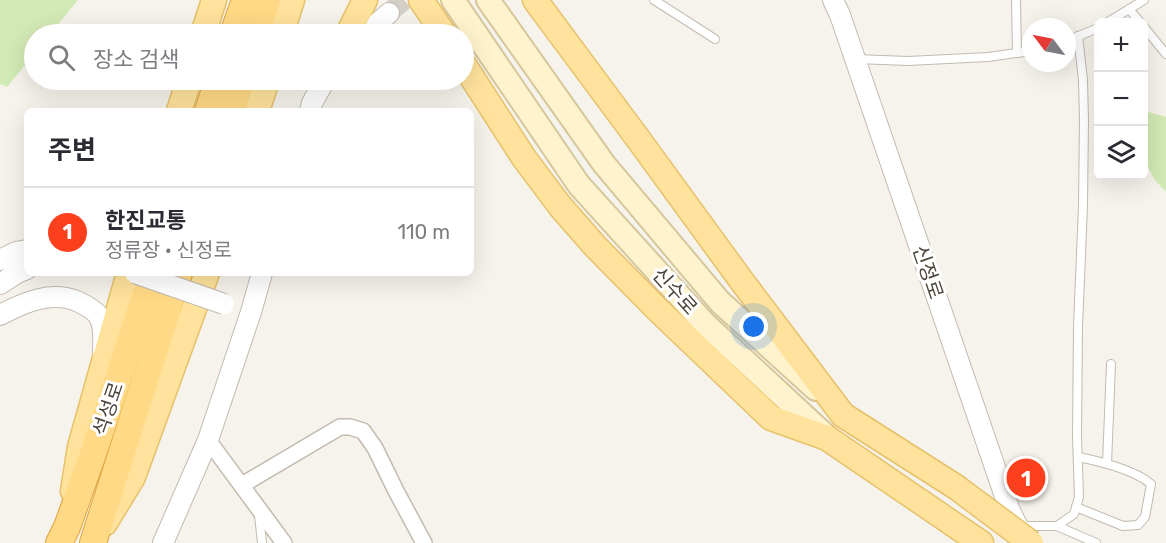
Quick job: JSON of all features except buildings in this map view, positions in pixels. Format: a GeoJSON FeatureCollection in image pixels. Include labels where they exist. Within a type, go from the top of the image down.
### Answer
{"type":"FeatureCollection","features":[{"type":"Feature","properties":{"kind":"highway"},"geometry":{"type":"LineString","coordinates":[[237,24],[245,0]]}},
{"type":"Feature","properties":{"kind":"highway"},"geometry":{"type":"LineString","coordinates":[[259,24],[267,0]]}},
{"type":"Feature","properties":{"kind":"highway"},"geometry":{"type":"LineString","coordinates":[[209,108],[215,90]]}},
{"type":"Feature","properties":{"kind":"highway"},"geometry":{"type":"LineString","coordinates":[[232,108],[238,90]]}},
{"type":"Feature","properties":{"kind":"highway","name":"석성로"},"geometry":{"type":"LineString","coordinates":[[63,535],[152,276]]}},
{"type":"Feature","properties":{"kind":"highway","name":"석성로"},"geometry":{"type":"LineString","coordinates":[[93,543],[178,276]]}},
{"type":"Feature","properties":{"kind":"main road"},"geometry":{"type":"LineString","coordinates":[[206,24],[214,0]]}},
{"type":"Feature","properties":{"kind":"main road"},"geometry":{"type":"LineString","coordinates":[[284,24],[292,0]]}},
{"type":"Feature","properties":{"kind":"main road"},"geometry":{"type":"LineString","coordinates":[[353,24],[365,0]]}},
{"type":"Feature","properties":{"kind":"main road"},"geometry":{"type":"LineString","coordinates":[[421,0],[437,24]]}},
{"type":"Feature","properties":{"kind":"main road","name":"신수로"},"geometry":{"type":"LineString","coordinates":[[453,0],[469,24]]}},
{"type":"Feature","properties":{"kind":"main road","name":"신수로"},"geometry":{"type":"LineString","coordinates":[[488,0],[604,164],[720,302],[843,415],[956,487],[1025,537]]}},
{"type":"Feature","properties":{"kind":"main road"},"geometry":{"type":"LineString","coordinates":[[535,0],[843,415]]}},
{"type":"Feature","properties":{"kind":"main road","name":"신수로"},"geometry":{"type":"LineString","coordinates":[[474,31],[579,185],[704,323],[827,438],[981,543]]}},
{"type":"Feature","properties":{"kind":"main road"},"geometry":{"type":"LineString","coordinates":[[474,80],[524,158],[560,206],[625,277],[771,418],[827,438]]}},
{"type":"Feature","properties":{"kind":"main road"},"geometry":{"type":"LineString","coordinates":[[180,108],[186,90]]}},
{"type":"Feature","properties":{"kind":"main road"},"geometry":{"type":"LineString","coordinates":[[258,108],[264,90]]}},
{"type":"Feature","properties":{"kind":"main road"},"geometry":{"type":"LineString","coordinates":[[63,535],[80,447],[128,276]]}},
{"type":"Feature","properties":{"kind":"main road"},"geometry":{"type":"LineString","coordinates":[[93,543],[133,477],[206,276]]}},
{"type":"Feature","properties":{"kind":"street","name":"신정로"},"geometry":{"type":"LineString","coordinates":[[833,0],[855,58],[1010,512],[1025,537]]}},
{"type":"Feature","properties":{"kind":"street"},"geometry":{"type":"LineString","coordinates":[[376,24],[389,13]]}},
{"type":"Feature","properties":{"kind":"street"},"geometry":{"type":"LineString","coordinates":[[311,108],[319,90]]}},
{"type":"Feature","properties":{"kind":"street"},"geometry":{"type":"LineString","coordinates":[[0,260],[24,251]]}},
{"type":"Feature","properties":{"kind":"street"},"geometry":{"type":"LineString","coordinates":[[0,284],[24,270]]}},
{"type":"Feature","properties":{"kind":"street"},"geometry":{"type":"LineString","coordinates":[[144,276],[251,312]]}},
{"type":"Feature","properties":{"kind":"street"},"geometry":{"type":"LineString","coordinates":[[163,543],[208,440],[261,276]]}},
{"type":"Feature","properties":{"kind":"street"},"geometry":{"type":"LineString","coordinates":[[0,315],[35,300],[51,296],[68,298],[84,305],[98,315],[103,328],[104,362]]}},
{"type":"Feature","properties":{"kind":"street"},"geometry":{"type":"LineString","coordinates":[[242,485],[340,427],[363,431],[375,448],[424,543]]}},
{"type":"Feature","properties":{"kind":"street"},"geometry":{"type":"LineString","coordinates":[[208,440],[284,543]]}},
{"type":"Feature","properties":{"kind":"lane"},"geometry":{"type":"LineString","coordinates":[[654,0],[715,39]]}},
{"type":"Feature","properties":{"kind":"lane"},"geometry":{"type":"LineString","coordinates":[[1016,0],[1017,53]]}},
{"type":"Feature","properties":{"kind":"lane"},"geometry":{"type":"LineString","coordinates":[[1114,18],[1144,0]]}},
{"type":"Feature","properties":{"kind":"lane"},"geometry":{"type":"LineString","coordinates":[[1129,9],[1137,18]]}},
{"type":"Feature","properties":{"kind":"lane"},"geometry":{"type":"LineString","coordinates":[[1025,537],[1057,526],[1074,514],[1079,497],[1078,327],[1084,118],[1078,36],[1094,30]]}},
{"type":"Feature","properties":{"kind":"lane"},"geometry":{"type":"LineString","coordinates":[[1148,33],[1166,54]]}},
{"type":"Feature","properties":{"kind":"lane"},"geometry":{"type":"LineString","coordinates":[[855,58],[908,61],[988,57],[1022,52]]}},
{"type":"Feature","properties":{"kind":"lane"},"geometry":{"type":"LineString","coordinates":[[1107,464],[1111,364]]}},
{"type":"Feature","properties":{"kind":"lane"},"geometry":{"type":"LineString","coordinates":[[1076,507],[1123,526],[1138,525],[1145,517],[1151,484],[1144,478],[1107,464],[1078,457]]}},
{"type":"Feature","properties":{"kind":"lane"},"geometry":{"type":"LineString","coordinates":[[259,507],[262,543]]}},
{"type":"Feature","properties":{"kind":"lane"},"geometry":{"type":"LineString","coordinates":[[1057,526],[1096,543]]}},
{"type":"Feature","properties":{"kind":"green space"},"geometry":{"type":"Polygon","coordinates":[[[0,0],[78,0],[58,24],[24,24],[24,66],[7,87],[0,84],[0,0]]]}},
{"type":"Feature","properties":{"kind":"green space"},"geometry":{"type":"Polygon","coordinates":[[[1148,112],[1166,117],[1166,192],[1154,179],[1148,167],[1148,112]]]}},
{"type":"Feature","properties":{"kind":"tunnel"},"geometry":{"type":"LineString","coordinates":[[389,13],[404,0]]}},
{"type":"Feature","properties":{"kind":"place","name":"한진교통"},"geometry":{"type":"Point","coordinates":[1026,478]}}]}
